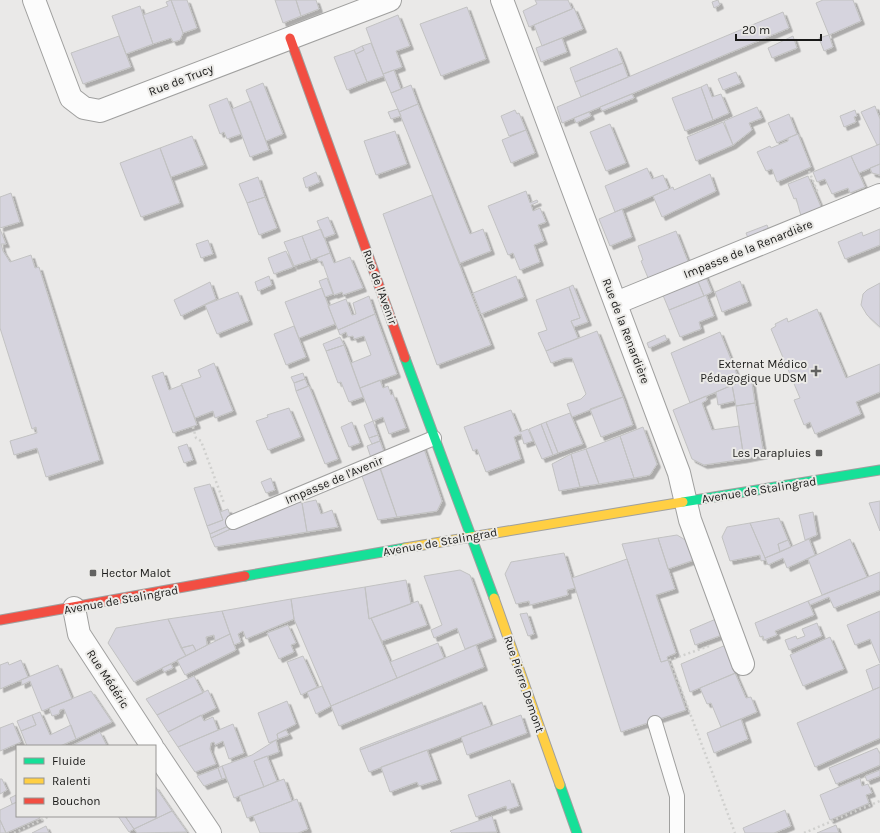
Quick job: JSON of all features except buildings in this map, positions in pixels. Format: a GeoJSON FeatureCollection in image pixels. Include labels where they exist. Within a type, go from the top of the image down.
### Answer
{"type":"FeatureCollection","features":[{"type":"Feature","properties":{"kind":"main road","name":"Rue de l'Avenir"},"geometry":{"type":"LineString","coordinates":[[290,38],[434,438],[472,536]]}},
{"type":"Feature","properties":{"kind":"main road","name":"Avenue de Stalingrad"},"geometry":{"type":"LineString","coordinates":[[0,620],[472,536],[687,500],[880,470]]}},
{"type":"Feature","properties":{"kind":"main road","name":"Rue Pierre Demont"},"geometry":{"type":"LineString","coordinates":[[472,536],[577,833]]}},
{"type":"Feature","properties":{"kind":"street","name":"Rue de Trucy"},"geometry":{"type":"LineString","coordinates":[[34,0],[71,98],[84,108],[100,111],[390,0]]}},
{"type":"Feature","properties":{"kind":"street","name":"Rue de la Renardière"},"geometry":{"type":"LineString","coordinates":[[502,0],[679,473],[687,500],[690,520],[743,664]]}},
{"type":"Feature","properties":{"kind":"street","name":"Impasse de la Renardière"},"geometry":{"type":"LineString","coordinates":[[616,303],[880,194]]}},
{"type":"Feature","properties":{"kind":"street","name":"Rue Médéric"},"geometry":{"type":"LineString","coordinates":[[74,608],[79,634],[151,745]]}},
{"type":"Feature","properties":{"kind":"street"},"geometry":{"type":"LineString","coordinates":[[156,752],[210,833]]}},
{"type":"Feature","properties":{"kind":"lane","name":"Impasse de l'Avenir"},"geometry":{"type":"LineString","coordinates":[[230,516],[434,438]]}},
{"type":"Feature","properties":{"kind":"lane"},"geometry":{"type":"LineString","coordinates":[[655,723],[677,796],[677,833]]}},
{"type":"Feature","properties":{"kind":"path"},"geometry":{"type":"LineString","coordinates":[[193,427],[196,438],[201,441],[230,516]]}},
{"type":"Feature","properties":{"kind":"path"},"geometry":{"type":"LineString","coordinates":[[733,637],[670,660],[735,833]]}},
{"type":"Feature","properties":{"kind":"path"},"geometry":{"type":"LineString","coordinates":[[804,833],[880,801]]}},
{"type":"Feature","properties":{"kind":"path"},"geometry":{"type":"LineString","coordinates":[[14,833],[48,817]]}},
{"type":"Feature","properties":{"kind":"traffic: fast"},"geometry":{"type":"LineString","coordinates":[[405,358],[494,598]]}},
{"type":"Feature","properties":{"kind":"traffic: fast"},"geometry":{"type":"LineString","coordinates":[[683,502],[880,470]]}},
{"type":"Feature","properties":{"kind":"traffic: fast"},"geometry":{"type":"LineString","coordinates":[[245,576],[405,548]]}},
{"type":"Feature","properties":{"kind":"traffic: fast"},"geometry":{"type":"LineString","coordinates":[[560,785],[577,833]]}},
{"type":"Feature","properties":{"kind":"traffic: slow"},"geometry":{"type":"LineString","coordinates":[[405,548],[683,502]]}},
{"type":"Feature","properties":{"kind":"traffic: slow"},"geometry":{"type":"LineString","coordinates":[[494,598],[560,785]]}},
{"type":"Feature","properties":{"kind":"traffic: jam"},"geometry":{"type":"LineString","coordinates":[[290,38],[405,358]]}},
{"type":"Feature","properties":{"kind":"traffic: jam"},"geometry":{"type":"LineString","coordinates":[[0,620],[245,576]]}},
{"type":"Feature","properties":{"kind":"place","name":"Externat Médico Pédagogique UDSM"},"geometry":{"type":"Point","coordinates":[816,371]}},
{"type":"Feature","properties":{"kind":"place","name":"Les Parapluies"},"geometry":{"type":"Point","coordinates":[819,453]}},
{"type":"Feature","properties":{"kind":"place","name":"Hector Malot"},"geometry":{"type":"Point","coordinates":[93,573]}}]}
